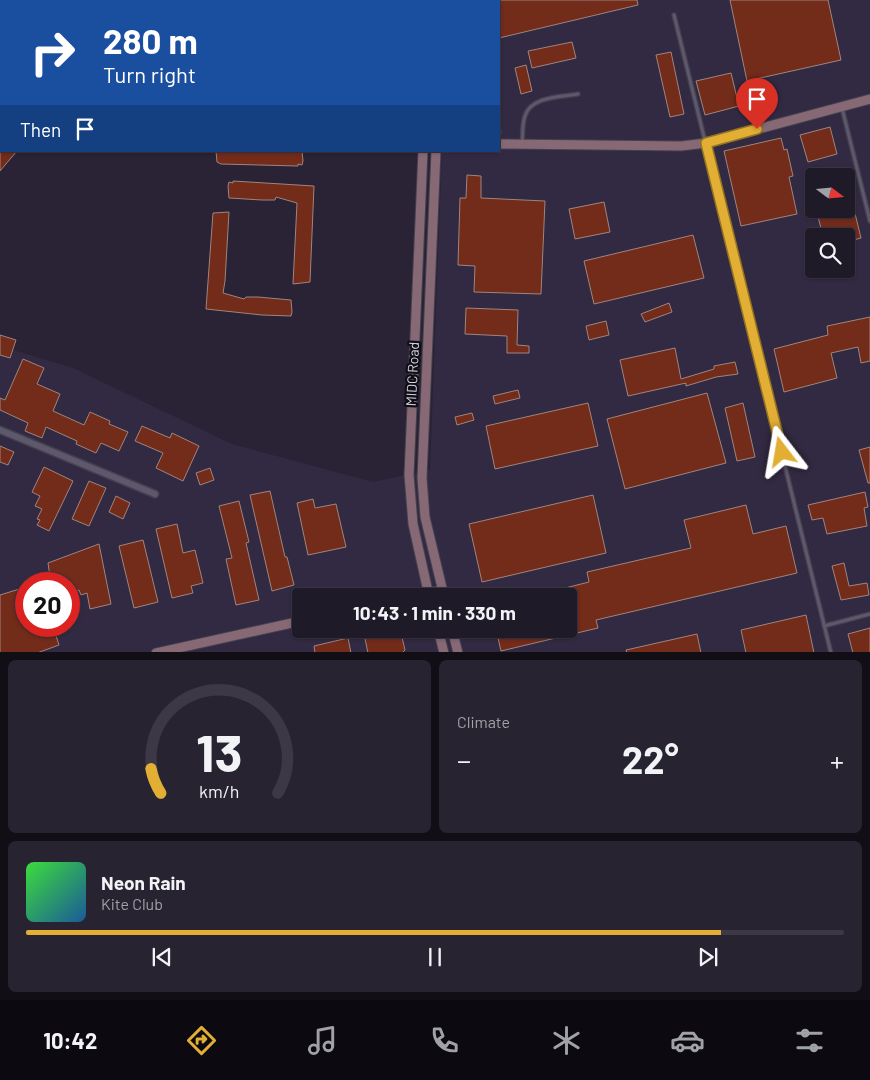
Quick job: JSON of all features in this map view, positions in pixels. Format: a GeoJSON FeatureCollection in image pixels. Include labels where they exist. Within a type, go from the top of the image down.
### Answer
{"type":"FeatureCollection","features":[{"type":"Feature","properties":{"kind":"main road"},"geometry":{"type":"LineString","coordinates":[[500,144],[682,146],[706,143],[841,105],[870,99]]}},
{"type":"Feature","properties":{"kind":"main road","name":"MIDC Road"},"geometry":{"type":"LineString","coordinates":[[423,152],[409,475],[412,524],[427,588]]}},
{"type":"Feature","properties":{"kind":"main road","name":"MIDC Road"},"geometry":{"type":"LineString","coordinates":[[436,152],[422,478],[424,517],[442,588]]}},
{"type":"Feature","properties":{"kind":"main road"},"geometry":{"type":"LineString","coordinates":[[156,652],[292,623]]}},
{"type":"Feature","properties":{"kind":"main road"},"geometry":{"type":"LineString","coordinates":[[440,638],[444,652]]}},
{"type":"Feature","properties":{"kind":"main road"},"geometry":{"type":"LineString","coordinates":[[454,638],[458,652]]}},
{"type":"Feature","properties":{"kind":"street"},"geometry":{"type":"LineString","coordinates":[[0,430],[155,494]]}},
{"type":"Feature","properties":{"kind":"lane"},"geometry":{"type":"LineString","coordinates":[[674,15],[831,652]]}},
{"type":"Feature","properties":{"kind":"lane"},"geometry":{"type":"LineString","coordinates":[[522,144],[525,115],[530,107],[542,100],[578,94]]}},
{"type":"Feature","properties":{"kind":"lane"},"geometry":{"type":"LineString","coordinates":[[841,105],[870,221]]}},
{"type":"Feature","properties":{"kind":"lane"},"geometry":{"type":"LineString","coordinates":[[824,626],[870,614]]}},
{"type":"Feature","properties":{"kind":"shaded area"},"geometry":{"type":"Polygon","coordinates":[[[500,0],[870,0],[870,652],[0,652],[0,346],[73,368],[232,444],[373,482],[430,470],[442,152],[500,152],[500,0]]]}},
{"type":"Feature","properties":{"kind":"building"},"geometry":{"type":"Polygon","coordinates":[[[500,0],[637,0],[638,5],[500,38],[500,0]]]}},
{"type":"Feature","properties":{"kind":"building"},"geometry":{"type":"Polygon","coordinates":[[[730,0],[828,0],[841,60],[747,81],[730,0]]]}},
{"type":"Feature","properties":{"kind":"building"},"geometry":{"type":"Polygon","coordinates":[[[572,42],[576,58],[532,68],[528,51],[572,42]]]}},
{"type":"Feature","properties":{"kind":"building"},"geometry":{"type":"Polygon","coordinates":[[[671,52],[684,114],[670,117],[656,55],[671,52]]]}},
{"type":"Feature","properties":{"kind":"building"},"geometry":{"type":"Polygon","coordinates":[[[526,65],[532,91],[521,94],[515,68],[526,65]]]}},
{"type":"Feature","properties":{"kind":"building"},"geometry":{"type":"Polygon","coordinates":[[[731,73],[739,106],[705,115],[696,81],[731,73]]]}},
{"type":"Feature","properties":{"kind":"building"},"geometry":{"type":"Polygon","coordinates":[[[830,127],[837,154],[808,162],[800,135],[830,127]]]}},
{"type":"Feature","properties":{"kind":"building"},"geometry":{"type":"Polygon","coordinates":[[[781,138],[784,150],[787,149],[793,176],[789,177],[797,214],[741,226],[724,151],[781,138]]]}},
{"type":"Feature","properties":{"kind":"building"},"geometry":{"type":"Polygon","coordinates":[[[0,152],[16,152],[0,171],[0,152]]]}},
{"type":"Feature","properties":{"kind":"building"},"geometry":{"type":"Polygon","coordinates":[[[216,152],[302,152],[303,161],[302,165],[298,164],[298,166],[221,164],[217,162],[216,152]]]}},
{"type":"Feature","properties":{"kind":"building"},"geometry":{"type":"Polygon","coordinates":[[[467,175],[481,176],[481,198],[545,201],[541,294],[474,292],[475,266],[458,265],[460,198],[466,198],[467,175]]]}},
{"type":"Feature","properties":{"kind":"building"},"geometry":{"type":"Polygon","coordinates":[[[233,181],[314,186],[310,282],[293,284],[297,203],[276,197],[275,200],[229,198],[228,186],[229,182],[233,183],[233,181]]]}},
{"type":"Feature","properties":{"kind":"building"},"geometry":{"type":"Polygon","coordinates":[[[604,202],[610,232],[575,239],[569,209],[604,202]]]}},
{"type":"Feature","properties":{"kind":"building"},"geometry":{"type":"Polygon","coordinates":[[[229,212],[223,293],[244,299],[246,297],[258,297],[291,300],[291,316],[206,309],[213,213],[229,212]]]}},
{"type":"Feature","properties":{"kind":"building"},"geometry":{"type":"Polygon","coordinates":[[[855,214],[861,238],[855,240],[855,228],[821,228],[818,218],[855,218],[855,214]]]}},
{"type":"Feature","properties":{"kind":"building"},"geometry":{"type":"Polygon","coordinates":[[[693,235],[704,278],[594,304],[584,261],[693,235]]]}},
{"type":"Feature","properties":{"kind":"building"},"geometry":{"type":"Polygon","coordinates":[[[669,303],[672,312],[645,322],[641,314],[669,303]]]}},
{"type":"Feature","properties":{"kind":"building"},"geometry":{"type":"Polygon","coordinates":[[[466,308],[518,310],[517,345],[529,346],[529,353],[507,353],[507,336],[465,334],[466,308]]]}},
{"type":"Feature","properties":{"kind":"building"},"geometry":{"type":"Polygon","coordinates":[[[870,317],[870,361],[861,363],[858,347],[831,353],[837,378],[784,392],[774,349],[828,335],[827,326],[870,317]]]}},
{"type":"Feature","properties":{"kind":"building"},"geometry":{"type":"Polygon","coordinates":[[[606,321],[609,335],[589,340],[586,326],[606,321]]]}},
{"type":"Feature","properties":{"kind":"building"},"geometry":{"type":"Polygon","coordinates":[[[0,335],[16,340],[10,358],[0,355],[0,335]]]}},
{"type":"Feature","properties":{"kind":"building"},"geometry":{"type":"Polygon","coordinates":[[[675,348],[681,379],[714,369],[714,366],[735,362],[738,374],[716,377],[686,386],[686,383],[628,396],[620,360],[675,348]]]}},
{"type":"Feature","properties":{"kind":"building"},"geometry":{"type":"Polygon","coordinates":[[[23,359],[44,368],[37,384],[60,394],[53,411],[84,425],[90,412],[110,421],[109,424],[128,432],[119,451],[101,443],[96,453],[76,444],[77,441],[46,427],[42,438],[25,431],[28,423],[0,410],[0,398],[5,400],[23,359]]]}},
{"type":"Feature","properties":{"kind":"building"},"geometry":{"type":"Polygon","coordinates":[[[518,390],[520,398],[495,404],[493,396],[518,390]]]}},
{"type":"Feature","properties":{"kind":"building"},"geometry":{"type":"Polygon","coordinates":[[[707,393],[726,463],[625,489],[607,419],[707,393]]]}},
{"type":"Feature","properties":{"kind":"building"},"geometry":{"type":"Polygon","coordinates":[[[588,403],[598,446],[495,469],[486,426],[588,403]]]}},
{"type":"Feature","properties":{"kind":"building"},"geometry":{"type":"Polygon","coordinates":[[[743,403],[755,457],[737,461],[725,408],[743,403]]]}},
{"type":"Feature","properties":{"kind":"building"},"geometry":{"type":"Polygon","coordinates":[[[472,413],[474,420],[457,425],[455,417],[472,413]]]}},
{"type":"Feature","properties":{"kind":"building"},"geometry":{"type":"Polygon","coordinates":[[[142,426],[170,438],[172,433],[199,446],[183,481],[156,468],[163,453],[135,441],[142,426]]]}},
{"type":"Feature","properties":{"kind":"building"},"geometry":{"type":"Polygon","coordinates":[[[0,446],[14,452],[8,465],[0,462],[0,446]]]}},
{"type":"Feature","properties":{"kind":"building"},"geometry":{"type":"Polygon","coordinates":[[[870,447],[870,483],[868,483],[859,450],[870,447]]]}},
{"type":"Feature","properties":{"kind":"building"},"geometry":{"type":"Polygon","coordinates":[[[44,467],[73,481],[49,531],[37,525],[40,520],[37,519],[42,509],[35,506],[40,496],[32,492],[44,467]]]}},
{"type":"Feature","properties":{"kind":"building"},"geometry":{"type":"Polygon","coordinates":[[[210,468],[214,480],[200,485],[196,473],[210,468]]]}},
{"type":"Feature","properties":{"kind":"building"},"geometry":{"type":"Polygon","coordinates":[[[89,481],[106,488],[89,526],[72,519],[89,481]]]}},
{"type":"Feature","properties":{"kind":"building"},"geometry":{"type":"Polygon","coordinates":[[[270,491],[285,557],[287,557],[294,585],[272,591],[250,495],[270,491]]]}},
{"type":"Feature","properties":{"kind":"building"},"geometry":{"type":"Polygon","coordinates":[[[865,492],[868,507],[864,508],[867,526],[827,534],[823,518],[812,520],[808,505],[865,492]]]}},
{"type":"Feature","properties":{"kind":"building"},"geometry":{"type":"Polygon","coordinates":[[[593,495],[606,553],[482,582],[469,524],[593,495]]]}},
{"type":"Feature","properties":{"kind":"building"},"geometry":{"type":"Polygon","coordinates":[[[116,496],[130,503],[123,519],[109,512],[116,496]]]}},
{"type":"Feature","properties":{"kind":"building"},"geometry":{"type":"Polygon","coordinates":[[[313,499],[315,508],[336,504],[346,547],[308,555],[297,503],[313,499]]]}},
{"type":"Feature","properties":{"kind":"building"},"geometry":{"type":"Polygon","coordinates":[[[239,501],[249,542],[246,543],[259,600],[236,605],[226,559],[232,558],[219,506],[239,501]]]}},
{"type":"Feature","properties":{"kind":"building"},"geometry":{"type":"Polygon","coordinates":[[[746,505],[753,534],[786,526],[797,573],[596,620],[598,628],[577,633],[577,588],[565,588],[589,582],[587,572],[691,548],[684,520],[746,505]]]}},
{"type":"Feature","properties":{"kind":"building"},"geometry":{"type":"Polygon","coordinates":[[[177,524],[183,553],[195,550],[203,583],[191,586],[193,593],[172,598],[156,529],[177,524]]]}},
{"type":"Feature","properties":{"kind":"building"},"geometry":{"type":"Polygon","coordinates":[[[143,540],[158,602],[134,608],[119,546],[143,540]]]}},
{"type":"Feature","properties":{"kind":"building"},"geometry":{"type":"Polygon","coordinates":[[[99,544],[111,604],[90,609],[87,593],[81,595],[80,592],[80,572],[49,572],[48,563],[99,544]]]}},
{"type":"Feature","properties":{"kind":"building"},"geometry":{"type":"Polygon","coordinates":[[[844,563],[849,586],[867,583],[869,595],[841,600],[832,566],[844,563]]]}},
{"type":"Feature","properties":{"kind":"building"},"geometry":{"type":"Polygon","coordinates":[[[15,590],[15,637],[56,637],[59,645],[40,652],[0,652],[0,595],[15,590]]]}},
{"type":"Feature","properties":{"kind":"building"},"geometry":{"type":"Polygon","coordinates":[[[806,615],[814,652],[746,652],[741,630],[806,615]]]}},
{"type":"Feature","properties":{"kind":"building"},"geometry":{"type":"Polygon","coordinates":[[[870,628],[870,652],[853,652],[848,634],[870,628]]]}},
{"type":"Feature","properties":{"kind":"building"},"geometry":{"type":"Polygon","coordinates":[[[697,634],[701,652],[627,652],[626,650],[697,634]]]}},
{"type":"Feature","properties":{"kind":"building"},"geometry":{"type":"Polygon","coordinates":[[[348,638],[351,652],[315,652],[314,646],[348,638]]]}},
{"type":"Feature","properties":{"kind":"building"},"geometry":{"type":"Polygon","coordinates":[[[365,638],[402,638],[405,650],[403,652],[368,652],[365,638]]]}},
{"type":"Feature","properties":{"kind":"building"},"geometry":{"type":"Polygon","coordinates":[[[498,638],[556,638],[501,651],[498,638]]]}},
{"type":"Feature","properties":{"kind":"route"},"geometry":{"type":"LineString","coordinates":[[757,129],[706,143],[782,452]]}}]}
